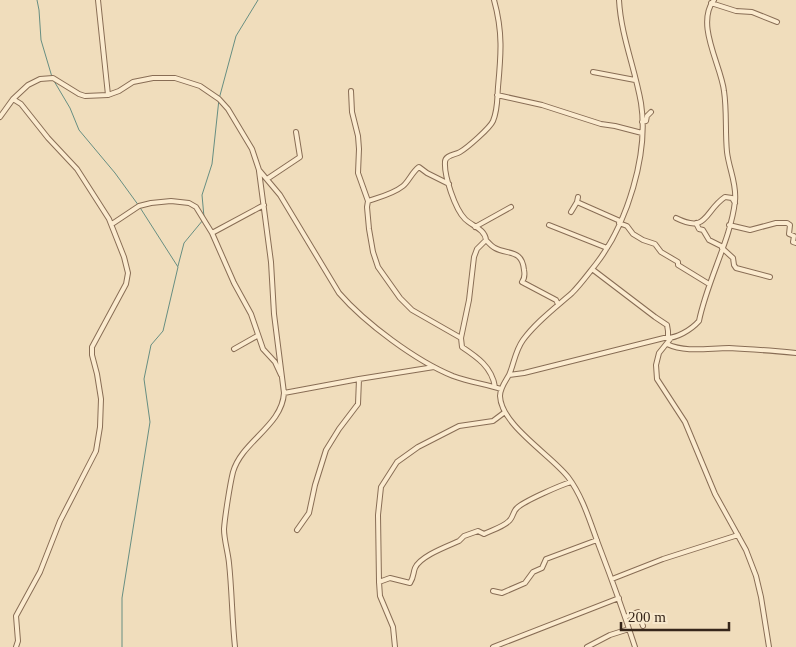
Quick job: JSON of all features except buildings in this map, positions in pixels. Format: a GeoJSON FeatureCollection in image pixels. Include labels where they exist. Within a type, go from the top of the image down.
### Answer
{"type":"FeatureCollection","features":[{"type":"Feature","properties":{"kind":"street"},"geometry":{"type":"LineString","coordinates":[[98,0],[108,95]]}},
{"type":"Feature","properties":{"kind":"street"},"geometry":{"type":"LineString","coordinates":[[494,0],[501,47],[497,94],[498,105],[493,122],[466,148],[445,159],[449,184],[460,214],[484,234],[486,240],[497,249],[509,251],[521,259],[525,272],[525,278],[522,282],[556,300],[558,304]]}},
{"type":"Feature","properties":{"kind":"street"},"geometry":{"type":"LineString","coordinates":[[619,0],[626,47],[641,103],[642,134],[632,188],[607,248],[592,269],[581,284],[558,304],[524,339],[501,389],[501,402],[506,412],[527,439],[562,470],[571,482],[583,504],[597,540],[635,647]]}},
{"type":"Feature","properties":{"kind":"street"},"geometry":{"type":"LineString","coordinates":[[509,375],[669,338],[695,325],[699,321],[709,284],[730,225],[735,203],[733,178],[727,154],[724,90],[712,49],[708,16],[713,2],[736,11],[752,12],[777,22]]}},
{"type":"Feature","properties":{"kind":"street"},"geometry":{"type":"LineString","coordinates":[[593,72],[635,80]]}},
{"type":"Feature","properties":{"kind":"street"},"geometry":{"type":"LineString","coordinates":[[0,117],[13,98],[33,82],[53,78],[85,96],[108,95],[120,91],[133,82],[153,78],[175,78],[200,86],[219,99],[228,109],[252,148],[259,170],[264,205],[271,262],[276,334],[284,391],[283,400],[277,413],[269,425],[245,451],[233,472],[224,530],[229,563],[235,647]]}},
{"type":"Feature","properties":{"kind":"street"},"geometry":{"type":"LineString","coordinates":[[351,91],[352,112],[358,136],[358,173],[368,201],[368,229],[373,252],[384,277],[412,310],[461,338]]}},
{"type":"Feature","properties":{"kind":"street"},"geometry":{"type":"LineString","coordinates":[[19,94],[21,104]]}},
{"type":"Feature","properties":{"kind":"street"},"geometry":{"type":"LineString","coordinates":[[497,94],[642,134]]}},
{"type":"Feature","properties":{"kind":"street"},"geometry":{"type":"LineString","coordinates":[[13,98],[21,104],[48,138],[77,169],[112,224],[128,273],[126,284],[92,347],[101,399],[99,438],[96,451],[60,520],[40,572],[16,616],[18,641],[16,647]]}},
{"type":"Feature","properties":{"kind":"street"},"geometry":{"type":"LineString","coordinates":[[642,122],[646,121],[647,116],[652,112]]}},
{"type":"Feature","properties":{"kind":"street"},"geometry":{"type":"LineString","coordinates":[[267,179],[300,157],[296,132]]}},
{"type":"Feature","properties":{"kind":"street"},"geometry":{"type":"LineString","coordinates":[[368,201],[390,194],[405,185],[419,167],[427,174],[449,184]]}},
{"type":"Feature","properties":{"kind":"street"},"geometry":{"type":"LineString","coordinates":[[259,170],[280,195],[339,293],[350,306],[396,342],[435,367],[467,381],[501,389]]}},
{"type":"Feature","properties":{"kind":"street"},"geometry":{"type":"LineString","coordinates":[[676,218],[684,222],[701,222],[706,219],[708,214],[725,196],[732,198],[735,203]]}},
{"type":"Feature","properties":{"kind":"street"},"geometry":{"type":"LineString","coordinates":[[571,212],[578,197]]}},
{"type":"Feature","properties":{"kind":"street"},"geometry":{"type":"LineString","coordinates":[[112,224],[139,206],[151,203],[171,201],[189,203],[196,207],[212,233],[234,283],[251,314],[263,349],[275,362],[281,376],[284,391]]}},
{"type":"Feature","properties":{"kind":"street"},"geometry":{"type":"LineString","coordinates":[[577,202],[627,226],[633,234],[655,244],[661,252],[678,262],[678,265],[709,284]]}},
{"type":"Feature","properties":{"kind":"street"},"geometry":{"type":"LineString","coordinates":[[212,233],[264,205]]}},
{"type":"Feature","properties":{"kind":"street"},"geometry":{"type":"LineString","coordinates":[[475,226],[511,207]]}},
{"type":"Feature","properties":{"kind":"street"},"geometry":{"type":"LineString","coordinates":[[696,223],[709,240],[722,247],[733,258],[736,268],[770,277]]}},
{"type":"Feature","properties":{"kind":"street"},"geometry":{"type":"LineString","coordinates":[[730,225],[750,230],[776,223],[787,223],[790,225],[789,234],[794,236],[793,242],[796,243]]}},
{"type":"Feature","properties":{"kind":"street"},"geometry":{"type":"LineString","coordinates":[[549,224],[607,248]]}},
{"type":"Feature","properties":{"kind":"street"},"geometry":{"type":"LineString","coordinates":[[486,240],[477,249],[474,257],[461,338],[462,347],[481,360],[494,380],[495,387]]}},
{"type":"Feature","properties":{"kind":"street"},"geometry":{"type":"LineString","coordinates":[[592,269],[667,325],[669,338],[667,344],[659,353],[656,365],[657,379],[686,422],[715,494],[738,535],[756,576],[769,647]]}},
{"type":"Feature","properties":{"kind":"street"},"geometry":{"type":"LineString","coordinates":[[234,349],[258,336]]}},
{"type":"Feature","properties":{"kind":"street"},"geometry":{"type":"LineString","coordinates":[[667,344],[677,348],[730,348],[796,353]]}},
{"type":"Feature","properties":{"kind":"street"},"geometry":{"type":"LineString","coordinates":[[284,391],[435,367]]}},
{"type":"Feature","properties":{"kind":"street"},"geometry":{"type":"LineString","coordinates":[[298,530],[308,513],[326,450],[338,429],[358,404],[360,379]]}},
{"type":"Feature","properties":{"kind":"street"},"geometry":{"type":"LineString","coordinates":[[395,647],[393,626],[380,596],[379,502],[381,488],[397,462],[413,450],[450,430],[468,424],[493,421],[506,412]]}},
{"type":"Feature","properties":{"kind":"street"},"geometry":{"type":"LineString","coordinates":[[379,582],[390,578],[410,583],[414,577],[415,568],[425,557],[464,536],[478,531],[484,534],[499,527],[510,521],[516,508],[524,503],[554,487],[571,482]]}},
{"type":"Feature","properties":{"kind":"street"},"geometry":{"type":"LineString","coordinates":[[612,579],[663,559],[738,535]]}},
{"type":"Feature","properties":{"kind":"street"},"geometry":{"type":"LineString","coordinates":[[494,591],[502,593],[525,583],[533,572],[542,568],[546,559],[597,540]]}},
{"type":"Feature","properties":{"kind":"street"},"geometry":{"type":"LineString","coordinates":[[493,647],[619,598]]}},
{"type":"Feature","properties":{"kind":"street"},"geometry":{"type":"LineString","coordinates":[[625,617],[638,612],[644,626]]}},
{"type":"Feature","properties":{"kind":"street"},"geometry":{"type":"LineString","coordinates":[[587,647],[629,629]]}},
{"type":"Feature","properties":{"kind":"waterway"},"geometry":{"type":"LineString","coordinates":[[37,0],[41,40],[52,77]]}},
{"type":"Feature","properties":{"kind":"waterway"},"geometry":{"type":"LineString","coordinates":[[204,217],[202,195],[212,164],[219,99],[236,36],[258,0]]}},
{"type":"Feature","properties":{"kind":"waterway"},"geometry":{"type":"LineString","coordinates":[[54,81],[70,108],[79,130],[115,173],[139,206],[178,267],[163,331],[151,345],[144,379],[150,422],[122,598],[122,647]]}},
{"type":"Feature","properties":{"kind":"waterway"},"geometry":{"type":"LineString","coordinates":[[178,266],[184,243],[203,220]]}}]}
